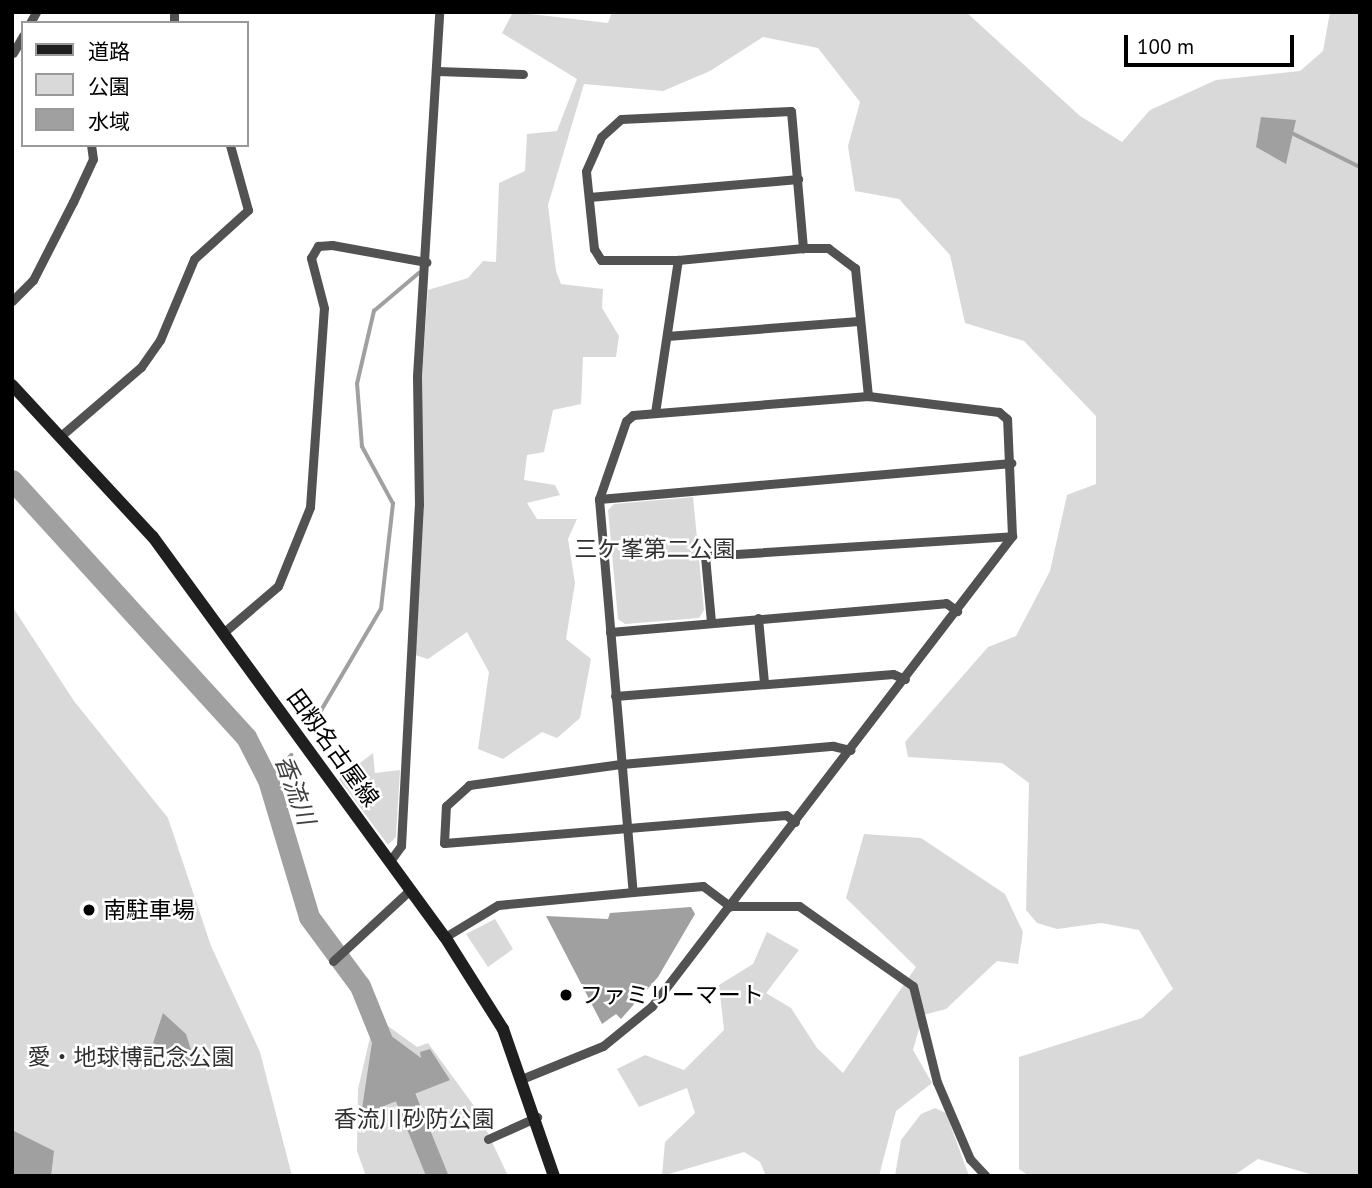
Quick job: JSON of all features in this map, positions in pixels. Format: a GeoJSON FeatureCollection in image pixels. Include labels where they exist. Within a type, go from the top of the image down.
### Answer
{"type":"FeatureCollection","features":[{"type":"Feature","properties":{"kind":"main road","name":"田籾名古屋線"},"geometry":{"type":"LineString","coordinates":[[12,386],[63,434],[153,537],[445,937],[485,996],[524,1078],[554,1176]]}},
{"type":"Feature","properties":{"kind":"street"},"geometry":{"type":"LineString","coordinates":[[390,861],[401,846],[439,12]]}},
{"type":"Feature","properties":{"kind":"street"},"geometry":{"type":"LineString","coordinates":[[437,71],[523,74]]}},
{"type":"Feature","properties":{"kind":"street"},"geometry":{"type":"LineString","coordinates":[[803,248],[791,111],[621,119],[601,138],[586,171],[594,248],[601,260],[678,260],[828,248],[855,268],[867,396]]}},
{"type":"Feature","properties":{"kind":"street"},"geometry":{"type":"LineString","coordinates":[[12,301],[33,280],[68,213],[93,159],[91,147]]}},
{"type":"Feature","properties":{"kind":"street"},"geometry":{"type":"LineString","coordinates":[[63,434],[141,366],[160,340],[194,259],[248,210],[231,147]]}},
{"type":"Feature","properties":{"kind":"street"},"geometry":{"type":"LineString","coordinates":[[589,197],[798,179]]}},
{"type":"Feature","properties":{"kind":"street"},"geometry":{"type":"LineString","coordinates":[[223,633],[278,586],[310,507],[324,308],[311,258],[318,246],[332,245],[426,262]]}},
{"type":"Feature","properties":{"kind":"street"},"geometry":{"type":"LineString","coordinates":[[655,413],[678,260]]}},
{"type":"Feature","properties":{"kind":"street"},"geometry":{"type":"LineString","coordinates":[[667,336],[858,321]]}},
{"type":"Feature","properties":{"kind":"street"},"geometry":{"type":"LineString","coordinates":[[524,1078],[620,1035],[652,1006],[851,750],[1012,536],[1011,463],[1007,419],[999,412],[867,396],[655,413],[625,421],[599,499],[633,892]]}},
{"type":"Feature","properties":{"kind":"street"},"geometry":{"type":"LineString","coordinates":[[599,499],[1011,463]]}},
{"type":"Feature","properties":{"kind":"street"},"geometry":{"type":"LineString","coordinates":[[711,622],[705,556],[1001,532],[1012,536]]}},
{"type":"Feature","properties":{"kind":"street"},"geometry":{"type":"LineString","coordinates":[[610,632],[946,603],[957,611]]}},
{"type":"Feature","properties":{"kind":"street"},"geometry":{"type":"LineString","coordinates":[[758,618],[764,684]]}},
{"type":"Feature","properties":{"kind":"street"},"geometry":{"type":"LineString","coordinates":[[615,696],[764,684],[905,679]]}},
{"type":"Feature","properties":{"kind":"street"},"geometry":{"type":"LineString","coordinates":[[795,822],[786,815],[444,843],[446,806],[469,785],[621,764],[833,746],[851,750]]}},
{"type":"Feature","properties":{"kind":"street"},"geometry":{"type":"LineString","coordinates":[[445,937],[498,905],[633,892],[703,886],[730,906],[799,906],[913,986],[937,1082],[971,1159],[986,1176]]}},
{"type":"Feature","properties":{"kind":"street"},"geometry":{"type":"LineString","coordinates":[[333,961],[411,889]]}},
{"type":"Feature","properties":{"kind":"street"},"geometry":{"type":"LineString","coordinates":[[488,1139],[537,1117]]}},
{"type":"Feature","properties":{"kind":"green space"},"geometry":{"type":"Polygon","coordinates":[[[513,12],[608,23],[612,12],[966,12],[1080,116],[1122,142],[1150,110],[1216,80],[1300,71],[1323,51],[1330,12],[1360,12],[1360,1176],[1317,1176],[1258,1159],[1233,1176],[1029,1176],[1019,1169],[1019,1057],[1142,1018],[1173,989],[1139,930],[1101,923],[1057,929],[1037,923],[1026,910],[1029,783],[1002,763],[908,757],[905,742],[988,647],[1016,636],[1050,571],[1067,495],[1096,484],[1096,416],[1024,341],[965,323],[950,255],[899,199],[855,191],[848,146],[860,102],[818,48],[763,37],[710,71],[663,91],[584,84],[548,205],[556,271],[561,284],[603,289],[602,308],[619,336],[616,357],[583,357],[581,404],[553,410],[544,452],[527,455],[524,480],[555,485],[560,495],[527,503],[537,519],[577,519],[568,539],[575,583],[566,639],[591,659],[580,718],[557,738],[542,732],[503,759],[478,749],[489,672],[467,632],[428,659],[415,655],[422,376],[428,290],[468,278],[483,261],[496,262],[499,183],[525,171],[527,134],[557,131],[577,79],[502,33],[513,12]]]}},
{"type":"Feature","properties":{"kind":"green space","name":"三ケ峯第二公園"},"geometry":{"type":"Polygon","coordinates":[[[693,497],[704,610],[699,618],[625,624],[618,619],[608,510],[614,504],[693,497]]]}},
{"type":"Feature","properties":{"kind":"green space","name":"愛・地球博記念公園"},"geometry":{"type":"Polygon","coordinates":[[[12,606],[74,701],[168,818],[211,946],[260,1052],[292,1176],[12,1176],[12,606]]]}},
{"type":"Feature","properties":{"kind":"green space"},"geometry":{"type":"Polygon","coordinates":[[[373,753],[375,773],[400,770],[396,837],[388,845],[339,779],[373,753]]]}},
{"type":"Feature","properties":{"kind":"green space"},"geometry":{"type":"Polygon","coordinates":[[[864,834],[921,838],[1005,894],[1023,932],[1018,964],[997,961],[946,1009],[923,1015],[913,1050],[932,1083],[896,1111],[879,1176],[766,1176],[760,1162],[744,1152],[662,1176],[665,1142],[695,1113],[687,1088],[639,1107],[617,1069],[645,1055],[684,1070],[724,1030],[719,985],[753,964],[767,932],[799,950],[766,993],[791,1008],[817,1048],[843,1073],[916,967],[846,898],[864,834]]]}},
{"type":"Feature","properties":{"kind":"green space"},"geometry":{"type":"Polygon","coordinates":[[[495,919],[513,949],[488,967],[466,934],[495,919]]]}},
{"type":"Feature","properties":{"kind":"green space","name":"香流川砂防公園"},"geometry":{"type":"Polygon","coordinates":[[[388,1026],[417,1047],[428,1043],[477,1110],[508,1176],[366,1176],[357,1151],[358,1089],[371,1033],[388,1026]]]}},
{"type":"Feature","properties":{"kind":"green space"},"geometry":{"type":"Polygon","coordinates":[[[935,1108],[946,1113],[969,1176],[895,1176],[901,1140],[921,1114],[935,1108]]]}},
{"type":"Feature","properties":{"kind":"water"},"geometry":{"type":"Polygon","coordinates":[[[1261,117],[1296,120],[1286,164],[1256,147],[1261,117]]]}},
{"type":"Feature","properties":{"kind":"water"},"geometry":{"type":"Polygon","coordinates":[[[691,907],[695,914],[658,977],[621,1019],[616,1014],[602,1024],[546,916],[608,919],[610,913],[691,907]]]}},
{"type":"Feature","properties":{"kind":"water"},"geometry":{"type":"Polygon","coordinates":[[[163,1013],[186,1034],[195,1063],[153,1043],[163,1013]]]}},
{"type":"Feature","properties":{"kind":"water"},"geometry":{"type":"Polygon","coordinates":[[[386,1032],[421,1058],[420,1052],[430,1049],[450,1080],[361,1115],[373,1036],[386,1032]]]}},
{"type":"Feature","properties":{"kind":"water"},"geometry":{"type":"Polygon","coordinates":[[[12,1130],[54,1151],[51,1176],[12,1176],[12,1130]]]}},
{"type":"Feature","properties":{"kind":"waterway"},"geometry":{"type":"LineString","coordinates":[[1294,134],[1360,167]]}},
{"type":"Feature","properties":{"kind":"waterway"},"geometry":{"type":"LineString","coordinates":[[312,726],[381,609],[393,504],[362,447],[357,384],[374,311],[419,273]]}},
{"type":"Feature","properties":{"kind":"waterway","name":"香流川"},"geometry":{"type":"LineString","coordinates":[[12,480],[246,737],[268,780],[309,917],[360,986],[437,1176]]}},
{"type":"Feature","properties":{"kind":"waterway"},"geometry":{"type":"LineString","coordinates":[[268,780],[291,755]]}},
{"type":"Feature","properties":{"kind":"place","name":"南駐車場"},"geometry":{"type":"Point","coordinates":[89,910]}},
{"type":"Feature","properties":{"kind":"place","name":"ファミリーマート"},"geometry":{"type":"Point","coordinates":[566,995]}}]}
